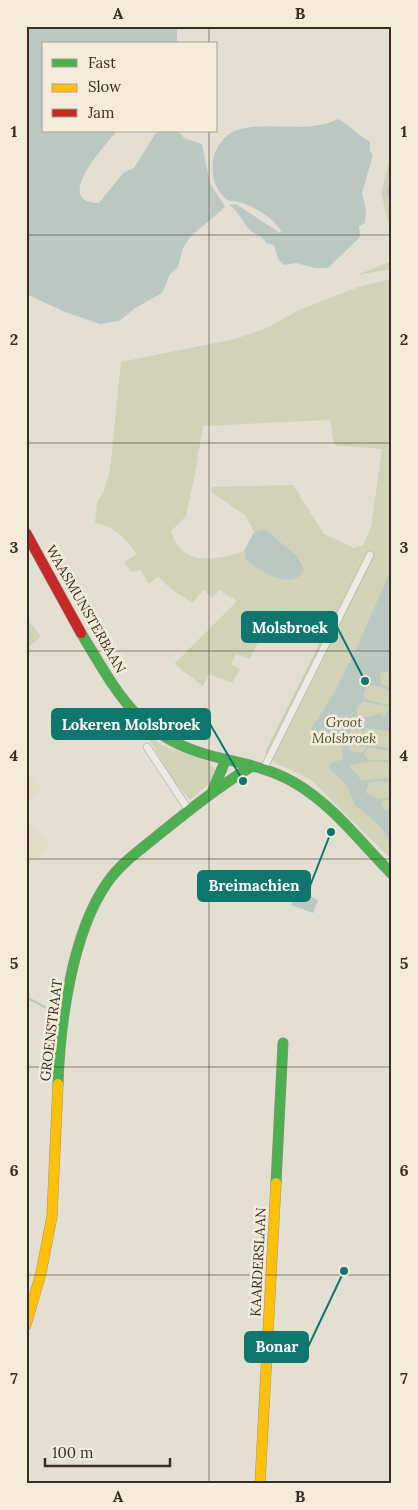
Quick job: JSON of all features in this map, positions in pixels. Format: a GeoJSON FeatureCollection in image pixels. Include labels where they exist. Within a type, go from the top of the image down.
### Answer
{"type":"FeatureCollection","features":[{"type":"Feature","properties":{"kind":"street","name":"WAASMUNSTERBAAN"},"geometry":{"type":"LineString","coordinates":[[26,533],[88,644],[130,708],[144,724],[186,749],[252,766],[297,783],[313,796],[392,874]]}},
{"type":"Feature","properties":{"kind":"street"},"geometry":{"type":"LineString","coordinates":[[263,770],[370,555]]}},
{"type":"Feature","properties":{"kind":"street"},"geometry":{"type":"LineString","coordinates":[[147,747],[188,809]]}},
{"type":"Feature","properties":{"kind":"street","name":"GROENSTRAAT"},"geometry":{"type":"LineString","coordinates":[[212,790],[218,782],[226,760]]}},
{"type":"Feature","properties":{"kind":"street","name":"GROENSTRAAT"},"geometry":{"type":"LineString","coordinates":[[26,1325],[41,1273],[52,1216],[59,1057],[73,969],[85,926],[107,883],[124,863],[212,790],[252,766]]}},
{"type":"Feature","properties":{"kind":"street","name":"KAARDERSLAAN"},"geometry":{"type":"LineString","coordinates":[[260,1484],[283,1043]]}},
{"type":"Feature","properties":{"kind":"shaded area"},"geometry":{"type":"Polygon","coordinates":[[[26,26],[177,26],[177,42],[42,42],[42,132],[116,132],[94,159],[81,184],[80,194],[86,200],[99,203],[124,172],[134,168],[155,134],[158,132],[179,132],[184,138],[202,144],[210,183],[225,207],[190,237],[183,248],[178,267],[170,274],[162,293],[135,308],[119,321],[100,324],[65,312],[26,294],[26,26]]]}},
{"type":"Feature","properties":{"kind":"shaded area"},"geometry":{"type":"Polygon","coordinates":[[[338,119],[370,142],[370,151],[373,155],[362,193],[366,210],[365,223],[359,226],[360,237],[328,268],[315,268],[296,263],[284,265],[278,259],[274,245],[266,243],[261,237],[251,231],[229,205],[236,204],[280,233],[281,231],[278,227],[255,209],[226,199],[218,189],[214,181],[213,162],[218,146],[230,134],[240,129],[265,126],[314,126],[338,119]]]}},
{"type":"Feature","properties":{"kind":"shaded area"},"geometry":{"type":"Polygon","coordinates":[[[392,170],[392,199],[386,194],[392,170]]]}},
{"type":"Feature","properties":{"kind":"shaded area"},"geometry":{"type":"Polygon","coordinates":[[[266,529],[298,557],[304,569],[299,576],[292,580],[276,578],[246,559],[244,551],[254,532],[266,529]]]}},
{"type":"Feature","properties":{"kind":"shaded area"},"geometry":{"type":"Polygon","coordinates":[[[392,568],[392,672],[380,674],[381,684],[392,688],[392,692],[379,686],[367,685],[364,700],[357,707],[356,713],[365,717],[371,717],[379,713],[384,717],[390,707],[380,704],[392,705],[389,715],[392,717],[392,732],[367,728],[362,732],[360,728],[356,731],[352,727],[347,747],[353,752],[363,753],[368,760],[392,760],[392,763],[371,761],[349,765],[361,780],[392,778],[392,782],[379,781],[369,783],[366,790],[367,794],[379,798],[392,795],[392,800],[381,801],[384,811],[392,808],[392,843],[379,825],[355,805],[346,784],[330,770],[329,765],[342,759],[343,745],[329,741],[311,729],[335,691],[392,568]]]}},
{"type":"Feature","properties":{"kind":"shaded area"},"geometry":{"type":"Polygon","coordinates":[[[26,774],[42,789],[26,803],[26,774]]]}},
{"type":"Feature","properties":{"kind":"shaded area"},"geometry":{"type":"Polygon","coordinates":[[[26,821],[50,845],[26,863],[26,821]]]}},
{"type":"Feature","properties":{"kind":"shaded area"},"geometry":{"type":"Polygon","coordinates":[[[297,891],[318,900],[313,913],[291,905],[297,891]]]}},
{"type":"Feature","properties":{"kind":"green space"},"geometry":{"type":"Polygon","coordinates":[[[392,151],[392,170],[386,194],[392,199],[392,226],[389,224],[381,192],[392,151]]]}},
{"type":"Feature","properties":{"kind":"green space"},"geometry":{"type":"Polygon","coordinates":[[[392,261],[392,269],[357,275],[392,261]]]}},
{"type":"Feature","properties":{"kind":"green space","name":"Groot Molsbroek"},"geometry":{"type":"Polygon","coordinates":[[[392,279],[392,450],[390,449],[392,451],[392,860],[310,779],[276,763],[265,752],[319,644],[270,616],[250,659],[236,654],[231,664],[240,669],[232,683],[209,674],[203,686],[174,664],[237,601],[219,590],[213,598],[203,590],[192,603],[171,589],[158,576],[149,584],[140,570],[131,572],[124,562],[137,554],[128,543],[114,530],[95,523],[97,502],[104,491],[110,470],[121,362],[235,339],[267,328],[299,310],[361,286],[392,279]],[[330,420],[203,426],[186,516],[171,531],[176,543],[191,556],[200,558],[211,559],[244,551],[244,555],[301,561],[266,529],[254,532],[245,515],[211,492],[212,487],[293,485],[324,534],[354,548],[363,545],[371,527],[382,449],[334,445],[330,420]]]}},
{"type":"Feature","properties":{"kind":"green space"},"geometry":{"type":"Polygon","coordinates":[[[26,618],[41,636],[26,650],[26,618]]]}},
{"type":"Feature","properties":{"kind":"green space"},"geometry":{"type":"Polygon","coordinates":[[[144,731],[161,745],[209,762],[217,773],[214,780],[190,800],[173,780],[144,731]]]}},
{"type":"Feature","properties":{"kind":"waterway"},"geometry":{"type":"LineString","coordinates":[[364,700],[380,704]]}},
{"type":"Feature","properties":{"kind":"waterway"},"geometry":{"type":"LineString","coordinates":[[350,743],[392,750]]}},
{"type":"Feature","properties":{"kind":"waterway"},"geometry":{"type":"LineString","coordinates":[[363,753],[369,745]]}},
{"type":"Feature","properties":{"kind":"waterway"},"geometry":{"type":"LineString","coordinates":[[26,997],[56,1013]]}},
{"type":"Feature","properties":{"kind":"traffic: fast"},"geometry":{"type":"LineString","coordinates":[[81,633],[119,694],[148,725],[187,748],[265,770],[295,783],[334,813],[392,874]]}},
{"type":"Feature","properties":{"kind":"traffic: fast"},"geometry":{"type":"LineString","coordinates":[[213,790],[226,759]]}},
{"type":"Feature","properties":{"kind":"traffic: fast"},"geometry":{"type":"LineString","coordinates":[[58,1084],[65,1007],[70,979],[85,927],[95,903],[107,883],[124,863],[203,800],[252,766]]}},
{"type":"Feature","properties":{"kind":"traffic: fast"},"geometry":{"type":"LineString","coordinates":[[276,1183],[283,1043]]}},
{"type":"Feature","properties":{"kind":"traffic: slow"},"geometry":{"type":"LineString","coordinates":[[26,1325],[41,1273],[52,1216],[58,1084]]}},
{"type":"Feature","properties":{"kind":"traffic: slow"},"geometry":{"type":"LineString","coordinates":[[260,1484],[276,1183]]}},
{"type":"Feature","properties":{"kind":"traffic: jam"},"geometry":{"type":"LineString","coordinates":[[26,533],[81,633]]}},
{"type":"Feature","properties":{"kind":"place","name":"Molsbroek"},"geometry":{"type":"Point","coordinates":[365,681]}},
{"type":"Feature","properties":{"kind":"place","name":"Lokeren Molsbroek"},"geometry":{"type":"Point","coordinates":[243,781]}},
{"type":"Feature","properties":{"kind":"place","name":"Breimachien"},"geometry":{"type":"Point","coordinates":[331,832]}},
{"type":"Feature","properties":{"kind":"place","name":"Bonar"},"geometry":{"type":"Point","coordinates":[344,1271]}}]}
